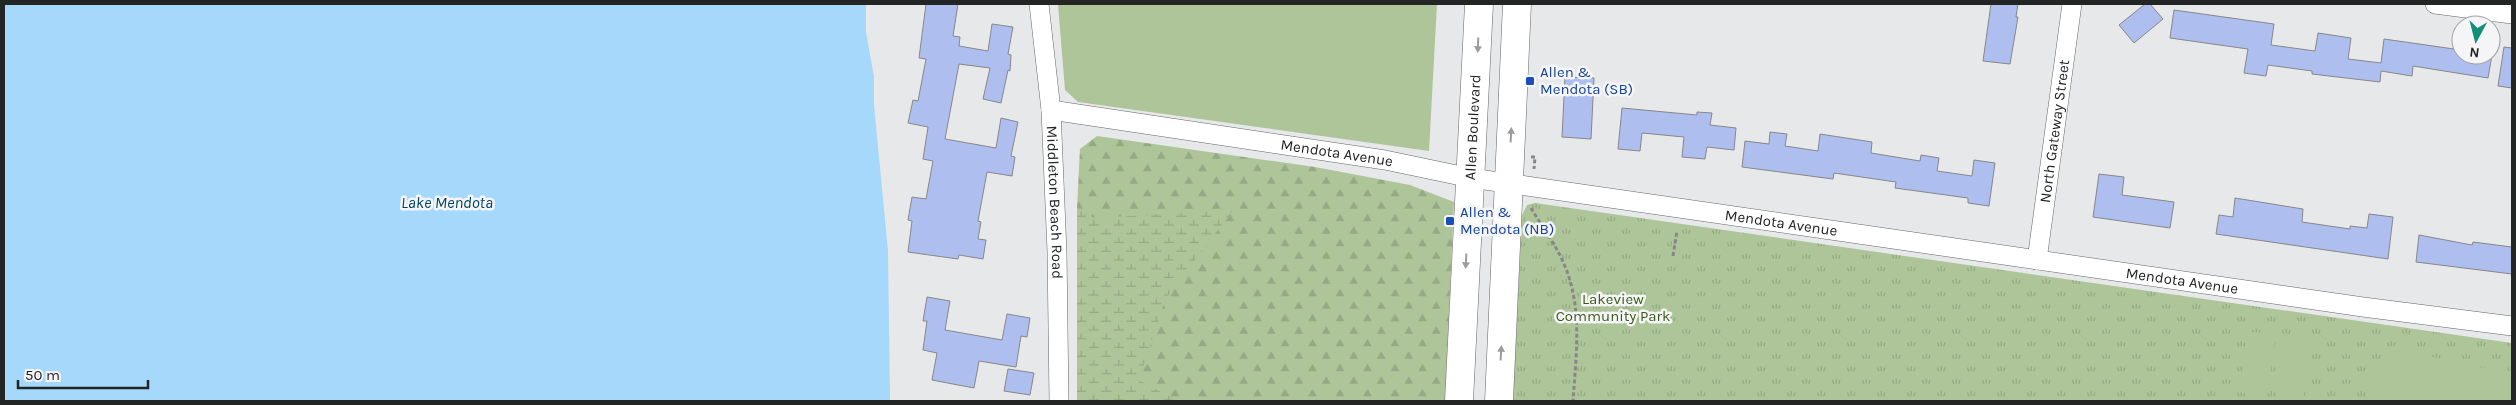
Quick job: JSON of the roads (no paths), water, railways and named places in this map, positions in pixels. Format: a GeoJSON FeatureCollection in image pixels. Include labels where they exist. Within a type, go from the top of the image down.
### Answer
{"type":"FeatureCollection","features":[{"type":"Feature","properties":{"kind":"main road","name":"Allen Boulevard"},"geometry":{"type":"LineString","coordinates":[[1459,401],[1480,4]]}},
{"type":"Feature","properties":{"kind":"main road"},"geometry":{"type":"LineString","coordinates":[[1499,401],[1517,4]]}},
{"type":"Feature","properties":{"kind":"street","name":"Middleton Beach Road"},"geometry":{"type":"LineString","coordinates":[[1039,4],[1052,110],[1057,252],[1058,401]]}},
{"type":"Feature","properties":{"kind":"street","name":"North Gateway Street"},"geometry":{"type":"LineString","coordinates":[[2037,260],[2072,4]]}},
{"type":"Feature","properties":{"kind":"street"},"geometry":{"type":"LineString","coordinates":[[2435,4],[2512,14]]}},
{"type":"Feature","properties":{"kind":"street","name":"Mendota Avenue"},"geometry":{"type":"LineString","coordinates":[[1052,110],[1385,160],[1471,178],[2037,260],[2512,326]]}},
{"type":"Feature","properties":{"kind":"water","name":"Lake Mendota"},"geometry":{"type":"Polygon","coordinates":[[[4,4],[866,4],[866,32],[874,77],[874,105],[888,251],[890,401],[4,401],[4,4]]]}},
{"type":"Feature","properties":{"kind":"place","name":"Allen & Mendota (SB)"},"geometry":{"type":"Point","coordinates":[1530,81]}},
{"type":"Feature","properties":{"kind":"place","name":"Allen & Mendota (NB)"},"geometry":{"type":"Point","coordinates":[1450,221]}},
{"type":"Feature","properties":{"kind":"park label","name":"Lakeview Community Park"},"geometry":{"type":"Point","coordinates":[1613,308]}}]}
